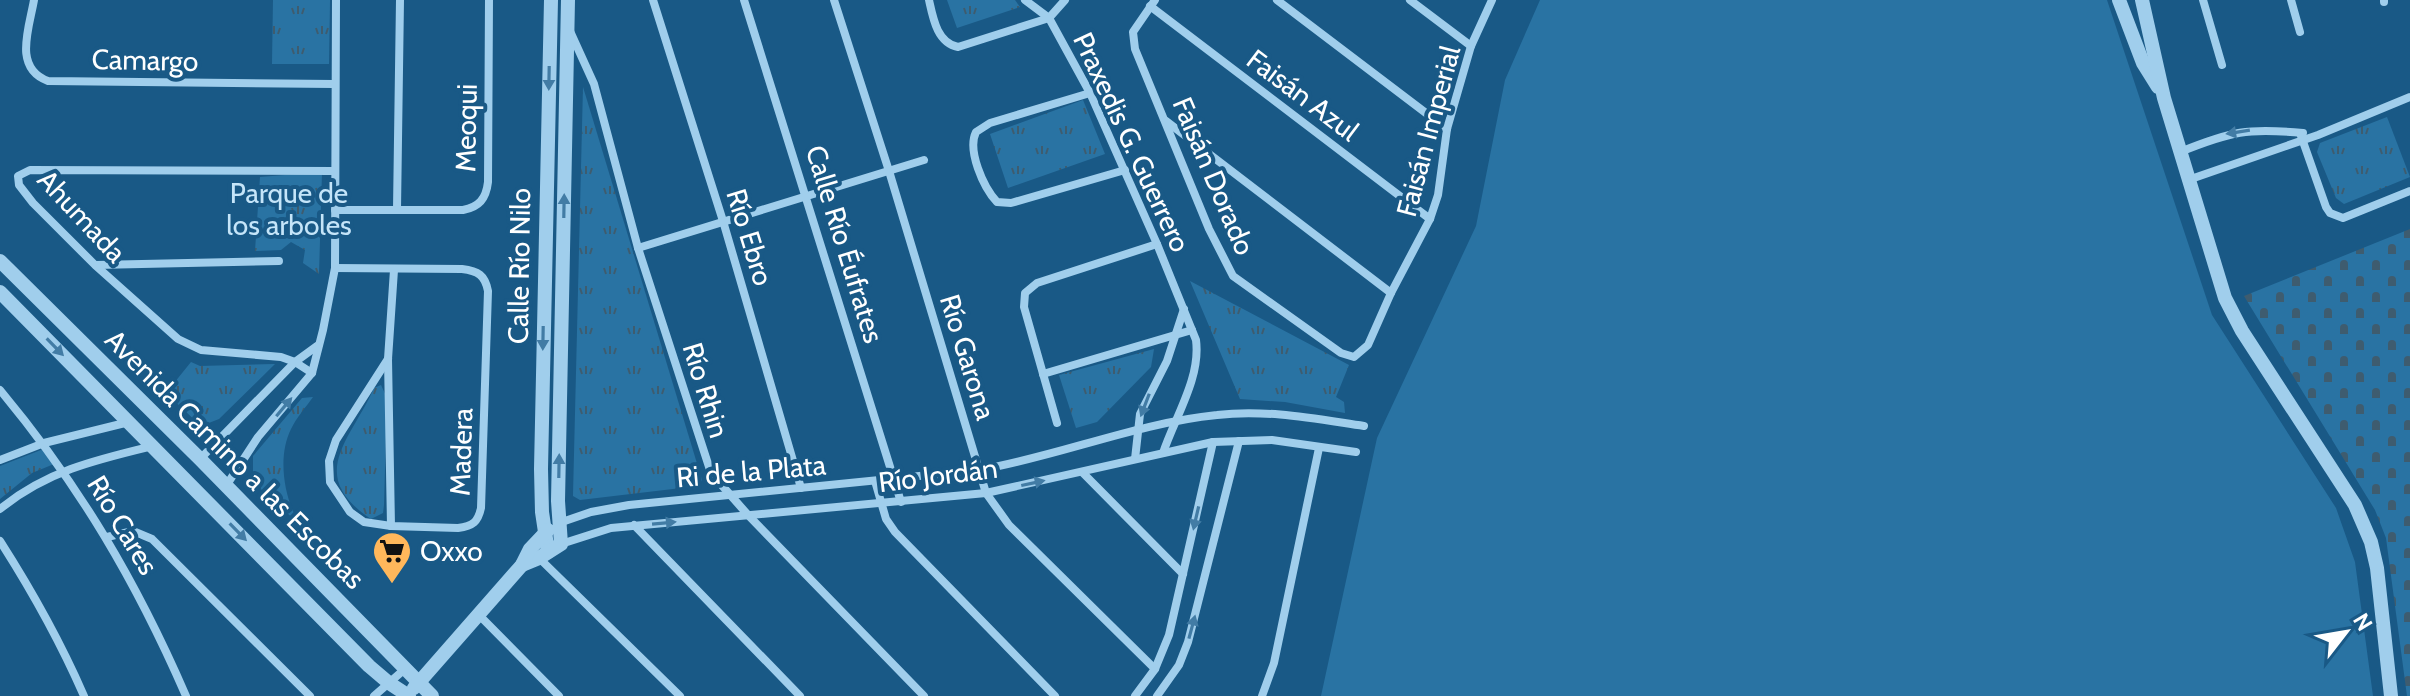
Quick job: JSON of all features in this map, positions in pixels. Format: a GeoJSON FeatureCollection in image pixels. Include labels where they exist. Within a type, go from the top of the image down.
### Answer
{"type":"FeatureCollection","features":[{"type":"Feature","properties":{"kind":"street","name":"Camargo"},"geometry":{"type":"LineString","coordinates":[[34,0],[25,48],[26,60],[37,77],[48,81],[334,84]]}},
{"type":"Feature","properties":{"kind":"street"},"geometry":{"type":"LineString","coordinates":[[226,486],[258,437],[312,373],[335,268],[336,0]]}},
{"type":"Feature","properties":{"kind":"street"},"geometry":{"type":"LineString","coordinates":[[397,209],[400,0]]}},
{"type":"Feature","properties":{"kind":"street","name":"Meoqui"},"geometry":{"type":"LineString","coordinates":[[335,210],[463,210],[475,206],[484,197],[488,182],[489,0]]}},
{"type":"Feature","properties":{"kind":"street","name":"Calle Río Nilo"},"geometry":{"type":"LineString","coordinates":[[544,551],[541,469],[551,0]]}},
{"type":"Feature","properties":{"kind":"street","name":"Calle Río Nilo"},"geometry":{"type":"LineString","coordinates":[[544,551],[558,524],[568,0]]}},
{"type":"Feature","properties":{"kind":"street","name":"Río Ebro"},"geometry":{"type":"LineString","coordinates":[[653,0],[723,221],[801,488]]}},
{"type":"Feature","properties":{"kind":"street","name":"Calle Río Éufrates"},"geometry":{"type":"LineString","coordinates":[[744,0],[901,502]]}},
{"type":"Feature","properties":{"kind":"street","name":"Río Garona"},"geometry":{"type":"LineString","coordinates":[[834,0],[986,493],[1009,525],[1155,669]]}},
{"type":"Feature","properties":{"kind":"street"},"geometry":{"type":"LineString","coordinates":[[929,0],[938,30],[952,46],[967,45],[1049,18]]}},
{"type":"Feature","properties":{"kind":"street"},"geometry":{"type":"LineString","coordinates":[[1025,0],[1049,18]]}},
{"type":"Feature","properties":{"kind":"street","name":"Praxedis G. Guerrero"},"geometry":{"type":"LineString","coordinates":[[1065,0],[1049,18],[1090,93],[1125,170],[1184,308],[1197,350],[1196,361],[1163,453]]}},
{"type":"Feature","properties":{"kind":"street"},"geometry":{"type":"LineString","coordinates":[[1277,0],[1447,129]]}},
{"type":"Feature","properties":{"kind":"street"},"geometry":{"type":"LineString","coordinates":[[1410,0],[1471,46]]}},
{"type":"Feature","properties":{"kind":"street","name":"Faisán Imperial"},"geometry":{"type":"LineString","coordinates":[[1359,355],[1368,345],[1430,219],[1438,195],[1447,129],[1471,46],[1492,0]]}},
{"type":"Feature","properties":{"kind":"street"},"geometry":{"type":"LineString","coordinates":[[2119,0],[2143,63],[2164,98]]}},
{"type":"Feature","properties":{"kind":"street"},"geometry":{"type":"LineString","coordinates":[[2142,0],[2164,98],[2218,281],[2242,331],[2347,492],[2366,530],[2377,568],[2391,696]]}},
{"type":"Feature","properties":{"kind":"street"},"geometry":{"type":"LineString","coordinates":[[2203,0],[2222,65]]}},
{"type":"Feature","properties":{"kind":"street"},"geometry":{"type":"LineString","coordinates":[[2291,0],[2300,32]]}},
{"type":"Feature","properties":{"kind":"street","name":"Faisán Dorado"},"geometry":{"type":"LineString","coordinates":[[1152,3],[1137,23],[1133,39],[1209,229],[1233,276],[1341,353],[1354,357],[1359,355]]}},
{"type":"Feature","properties":{"kind":"street","name":"Faisán Azul"},"geometry":{"type":"LineString","coordinates":[[1152,3],[1430,219]]}},
{"type":"Feature","properties":{"kind":"street","name":"Río Rhin"},"geometry":{"type":"LineString","coordinates":[[567,25],[594,84],[638,248],[705,463],[727,494],[924,696]]}},
{"type":"Feature","properties":{"kind":"street"},"geometry":{"type":"LineString","coordinates":[[1090,93],[990,123],[976,132],[973,144],[985,186],[997,202],[1011,203],[1125,170]]}},
{"type":"Feature","properties":{"kind":"street"},"geometry":{"type":"LineString","coordinates":[[2188,180],[2302,137],[2318,135],[2410,97]]}},
{"type":"Feature","properties":{"kind":"street"},"geometry":{"type":"LineString","coordinates":[[1165,120],[1391,293]]}},
{"type":"Feature","properties":{"kind":"street"},"geometry":{"type":"LineString","coordinates":[[2180,152],[2238,131],[2256,130],[2302,137]]}},
{"type":"Feature","properties":{"kind":"street"},"geometry":{"type":"LineString","coordinates":[[2302,137],[2326,207],[2335,217],[2343,218],[2410,191]]}},
{"type":"Feature","properties":{"kind":"street"},"geometry":{"type":"LineString","coordinates":[[638,248],[924,160]]}},
{"type":"Feature","properties":{"kind":"street","name":"Ahumada"},"geometry":{"type":"LineString","coordinates":[[312,373],[295,362],[272,356],[201,350],[188,345],[95,265],[22,190],[18,180],[21,173],[30,170],[334,171]]}},
{"type":"Feature","properties":{"kind":"street"},"geometry":{"type":"LineString","coordinates":[[1057,423],[1024,307],[1025,293],[1037,283],[1157,244]]}},
{"type":"Feature","properties":{"kind":"street","name":"Avenida Camino a las Escobas"},"geometry":{"type":"LineString","coordinates":[[0,261],[432,696]]}},
{"type":"Feature","properties":{"kind":"street"},"geometry":{"type":"LineString","coordinates":[[95,265],[279,261]]}},
{"type":"Feature","properties":{"kind":"street","name":"Madera"},"geometry":{"type":"LineString","coordinates":[[335,268],[473,270],[481,273],[488,291],[478,521],[465,527],[391,526]]}},
{"type":"Feature","properties":{"kind":"street"},"geometry":{"type":"LineString","coordinates":[[388,359],[336,440],[328,473],[336,493],[350,512],[364,522],[391,526],[388,359],[394,270]]}},
{"type":"Feature","properties":{"kind":"street","name":"Avenida Camino a las Escobas"},"geometry":{"type":"LineString","coordinates":[[0,292],[389,683],[408,696]]}},
{"type":"Feature","properties":{"kind":"street"},"geometry":{"type":"LineString","coordinates":[[30,321],[45,305]]}},
{"type":"Feature","properties":{"kind":"street"},"geometry":{"type":"LineString","coordinates":[[1135,459],[1136,432],[1146,399],[1167,361],[1184,308]]}},
{"type":"Feature","properties":{"kind":"street"},"geometry":{"type":"LineString","coordinates":[[1043,374],[1192,330]]}},
{"type":"Feature","properties":{"kind":"street"},"geometry":{"type":"LineString","coordinates":[[200,459],[295,362],[318,345]]}},
{"type":"Feature","properties":{"kind":"street","name":"Río Cares"},"geometry":{"type":"LineString","coordinates":[[0,390],[63,469],[107,537],[154,626],[186,696]]}},
{"type":"Feature","properties":{"kind":"street"},"geometry":{"type":"LineString","coordinates":[[1136,432],[1217,415],[1252,413],[1364,426]]}},
{"type":"Feature","properties":{"kind":"street"},"geometry":{"type":"LineString","coordinates":[[0,460],[44,443],[129,422]]}},
{"type":"Feature","properties":{"kind":"street","name":"Ri de la Plata"},"geometry":{"type":"LineString","coordinates":[[558,524],[606,509],[979,470],[1014,464],[1136,432]]}},
{"type":"Feature","properties":{"kind":"street","name":"Río Jordán"},"geometry":{"type":"LineString","coordinates":[[544,551],[594,531],[634,525],[881,505],[986,493],[1213,442],[1272,440],[1356,452]]}},
{"type":"Feature","properties":{"kind":"street"},"geometry":{"type":"LineString","coordinates":[[1157,696],[1179,665],[1188,642],[1239,441]]}},
{"type":"Feature","properties":{"kind":"street"},"geometry":{"type":"LineString","coordinates":[[1135,696],[1155,669],[1169,635],[1213,442]]}},
{"type":"Feature","properties":{"kind":"street"},"geometry":{"type":"LineString","coordinates":[[0,509],[63,469],[154,446]]}},
{"type":"Feature","properties":{"kind":"street"},"geometry":{"type":"LineString","coordinates":[[1262,696],[1274,663],[1319,448]]}},
{"type":"Feature","properties":{"kind":"street"},"geometry":{"type":"LineString","coordinates":[[1083,473],[1183,574]]}},
{"type":"Feature","properties":{"kind":"street"},"geometry":{"type":"LineString","coordinates":[[875,481],[881,505],[895,532],[1055,696]]}},
{"type":"Feature","properties":{"kind":"street"},"geometry":{"type":"LineString","coordinates":[[543,534],[558,524]]}},
{"type":"Feature","properties":{"kind":"street"},"geometry":{"type":"LineString","coordinates":[[634,525],[800,696]]}},
{"type":"Feature","properties":{"kind":"street"},"geometry":{"type":"LineString","coordinates":[[107,537],[133,531],[152,539],[310,696]]}},
{"type":"Feature","properties":{"kind":"street"},"geometry":{"type":"LineString","coordinates":[[0,541],[57,636],[84,696]]}},
{"type":"Feature","properties":{"kind":"street"},"geometry":{"type":"LineString","coordinates":[[408,696],[522,565],[544,551],[680,696]]}},
{"type":"Feature","properties":{"kind":"street"},"geometry":{"type":"LineString","coordinates":[[478,614],[559,696]]}},
{"type":"Feature","properties":{"kind":"street"},"geometry":{"type":"LineString","coordinates":[[374,696],[406,668]]}},
{"type":"Feature","properties":{"kind":"green space"},"geometry":{"type":"Polygon","coordinates":[[[273,0],[330,0],[329,64],[272,64],[273,0]]]}},
{"type":"Feature","properties":{"kind":"green space"},"geometry":{"type":"Polygon","coordinates":[[[947,0],[1015,0],[1020,7],[957,28],[947,0]]]}},
{"type":"Feature","properties":{"kind":"green space"},"geometry":{"type":"Polygon","coordinates":[[[1540,0],[2107,0],[2212,315],[2336,508],[2355,562],[2373,696],[1321,696],[1377,438],[1476,226],[1505,80],[1540,0]]]}},
{"type":"Feature","properties":{"kind":"green space"},"geometry":{"type":"Polygon","coordinates":[[[583,87],[702,480],[698,486],[580,500],[573,496],[583,87]]]}},
{"type":"Feature","properties":{"kind":"green space"},"geometry":{"type":"Polygon","coordinates":[[[1083,100],[1105,154],[1008,188],[990,134],[1083,100]]]}},
{"type":"Feature","properties":{"kind":"green space"},"geometry":{"type":"Polygon","coordinates":[[[2387,117],[2410,177],[2344,204],[2336,198],[2317,152],[2320,143],[2387,117]]]}},
{"type":"Feature","properties":{"kind":"green space","name":"Parque de los arboles"},"geometry":{"type":"Polygon","coordinates":[[[322,172],[319,274],[303,263],[305,250],[291,242],[281,250],[255,251],[260,177],[322,172]]]}},
{"type":"Feature","properties":{"kind":"green space"},"geometry":{"type":"Polygon","coordinates":[[[2410,229],[2410,696],[2407,696],[2386,538],[2375,510],[2244,296],[2410,229]]]}},
{"type":"Feature","properties":{"kind":"green space"},"geometry":{"type":"Polygon","coordinates":[[[1190,281],[1349,365],[1336,397],[1344,402],[1345,413],[1285,402],[1240,399],[1190,281]]]}},
{"type":"Feature","properties":{"kind":"green space"},"geometry":{"type":"Polygon","coordinates":[[[1154,349],[1151,367],[1097,422],[1076,428],[1059,375],[1154,349]]]}},
{"type":"Feature","properties":{"kind":"green space"},"geometry":{"type":"Polygon","coordinates":[[[191,362],[200,366],[275,364],[219,419],[201,426],[166,393],[191,362]]]}},
{"type":"Feature","properties":{"kind":"green space"},"geometry":{"type":"Polygon","coordinates":[[[381,385],[387,398],[384,505],[383,513],[371,519],[351,503],[340,487],[337,472],[339,456],[346,441],[374,388],[381,385]]]}},
{"type":"Feature","properties":{"kind":"green space"},"geometry":{"type":"Polygon","coordinates":[[[313,397],[293,425],[284,452],[286,490],[299,523],[263,493],[253,471],[253,456],[302,398],[313,397]]]}},
{"type":"Feature","properties":{"kind":"green space"},"geometry":{"type":"Polygon","coordinates":[[[41,450],[54,453],[54,464],[32,473],[0,499],[0,466],[41,450]]]}},
{"type":"Feature","properties":{"kind":"place","name":"Oxxo"},"geometry":{"type":"Point","coordinates":[392,585]}}]}
